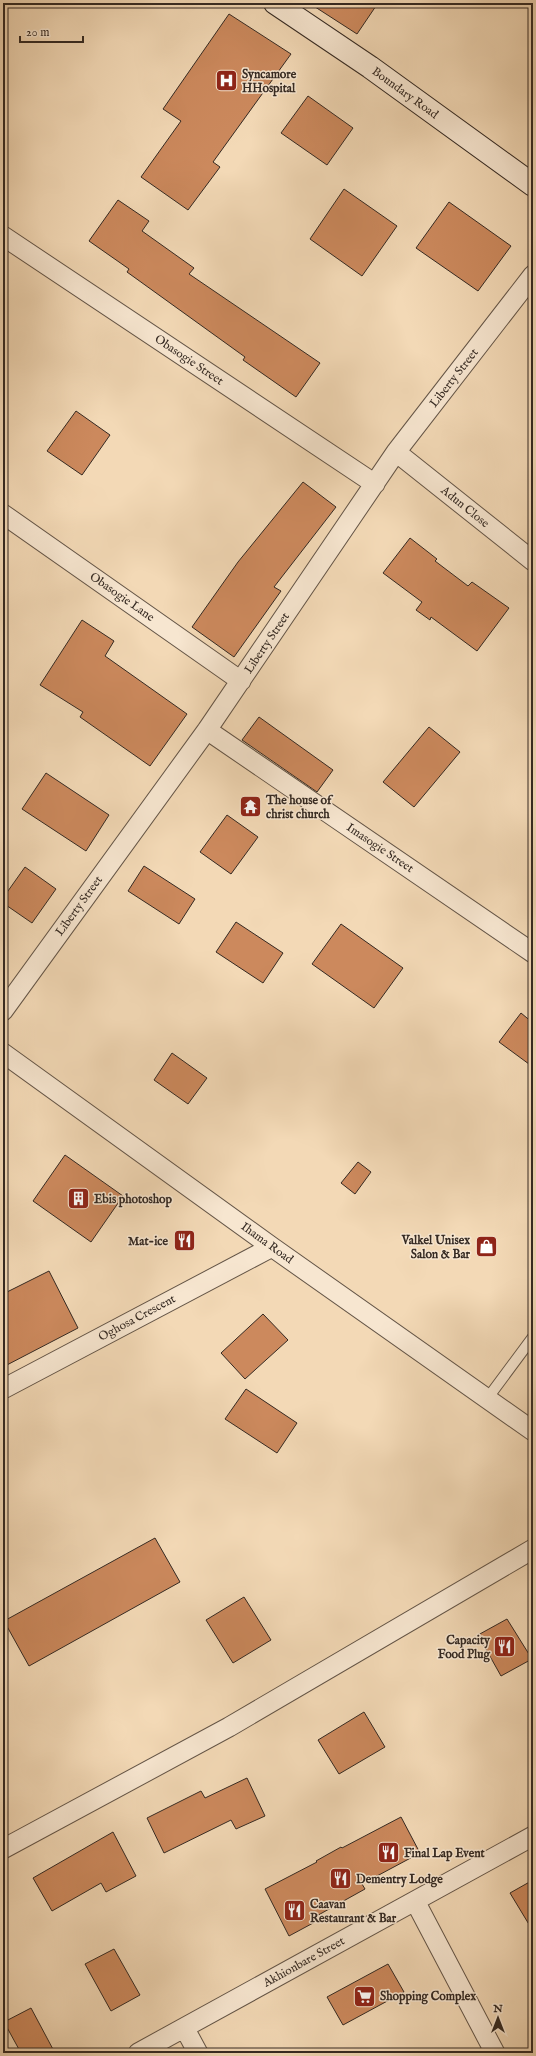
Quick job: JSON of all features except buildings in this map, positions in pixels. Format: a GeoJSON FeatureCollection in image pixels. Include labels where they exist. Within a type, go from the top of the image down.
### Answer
{"type":"FeatureCollection","features":[{"type":"Feature","properties":{"kind":"street","name":"Boundary Road"},"geometry":{"type":"LineString","coordinates":[[275,3],[370,68],[533,185]]}},
{"type":"Feature","properties":{"kind":"street","name":"Obasogie Street"},"geometry":{"type":"LineString","coordinates":[[3,236],[375,484]]}},
{"type":"Feature","properties":{"kind":"street","name":"Liberty Street"},"geometry":{"type":"LineString","coordinates":[[3,1011],[207,730],[396,452],[533,275]]}},
{"type":"Feature","properties":{"kind":"street","name":"Adun Close"},"geometry":{"type":"LineString","coordinates":[[396,452],[533,561]]}},
{"type":"Feature","properties":{"kind":"street","name":"Obasogie Lane"},"geometry":{"type":"LineString","coordinates":[[3,514],[241,681]]}},
{"type":"Feature","properties":{"kind":"street","name":"Imasogie Street"},"geometry":{"type":"LineString","coordinates":[[207,730],[533,953]]}},
{"type":"Feature","properties":{"kind":"street","name":"Ihama Road"},"geometry":{"type":"LineString","coordinates":[[3,1053],[272,1247],[533,1431]]}},
{"type":"Feature","properties":{"kind":"street","name":"Oghosa Crescent"},"geometry":{"type":"LineString","coordinates":[[3,1389],[272,1247]]}},
{"type":"Feature","properties":{"kind":"street"},"geometry":{"type":"LineString","coordinates":[[3,1849],[229,1727],[533,1549]]}},
{"type":"Feature","properties":{"kind":"street","name":"Akhionbare Street"},"geometry":{"type":"LineString","coordinates":[[138,2053],[185,2029],[533,1836]]}},
{"type":"Feature","properties":{"kind":"street"},"geometry":{"type":"LineString","coordinates":[[415,1901],[495,2053]]}},
{"type":"Feature","properties":{"kind":"street"},"geometry":{"type":"LineString","coordinates":[[185,2029],[198,2053]]}},
{"type":"Feature","properties":{"kind":"lane"},"geometry":{"type":"LineString","coordinates":[[487,1399],[533,1337]]}},
{"type":"Feature","properties":{"kind":"place","name":"Syncamore HHospital"},"geometry":{"type":"Point","coordinates":[226,81]}},
{"type":"Feature","properties":{"kind":"place","name":"The house of christ church"},"geometry":{"type":"Point","coordinates":[250,807]}},
{"type":"Feature","properties":{"kind":"place","name":"Ebis photoshop"},"geometry":{"type":"Point","coordinates":[78,1199]}},
{"type":"Feature","properties":{"kind":"place","name":"Mat-ice"},"geometry":{"type":"Point","coordinates":[184,1241]}},
{"type":"Feature","properties":{"kind":"place","name":"Valkel Unisex Salon & Bar"},"geometry":{"type":"Point","coordinates":[486,1247]}},
{"type":"Feature","properties":{"kind":"place","name":"Capacity Food Plug"},"geometry":{"type":"Point","coordinates":[505,1647]}},
{"type":"Feature","properties":{"kind":"place","name":"Final Lap Event"},"geometry":{"type":"Point","coordinates":[388,1853]}},
{"type":"Feature","properties":{"kind":"place","name":"Dementry Lodge"},"geometry":{"type":"Point","coordinates":[340,1879]}},
{"type":"Feature","properties":{"kind":"place","name":"Caavan Restaurant & Bar"},"geometry":{"type":"Point","coordinates":[295,1911]}},
{"type":"Feature","properties":{"kind":"place","name":"Shopping Complex"},"geometry":{"type":"Point","coordinates":[364,1996]}}]}
